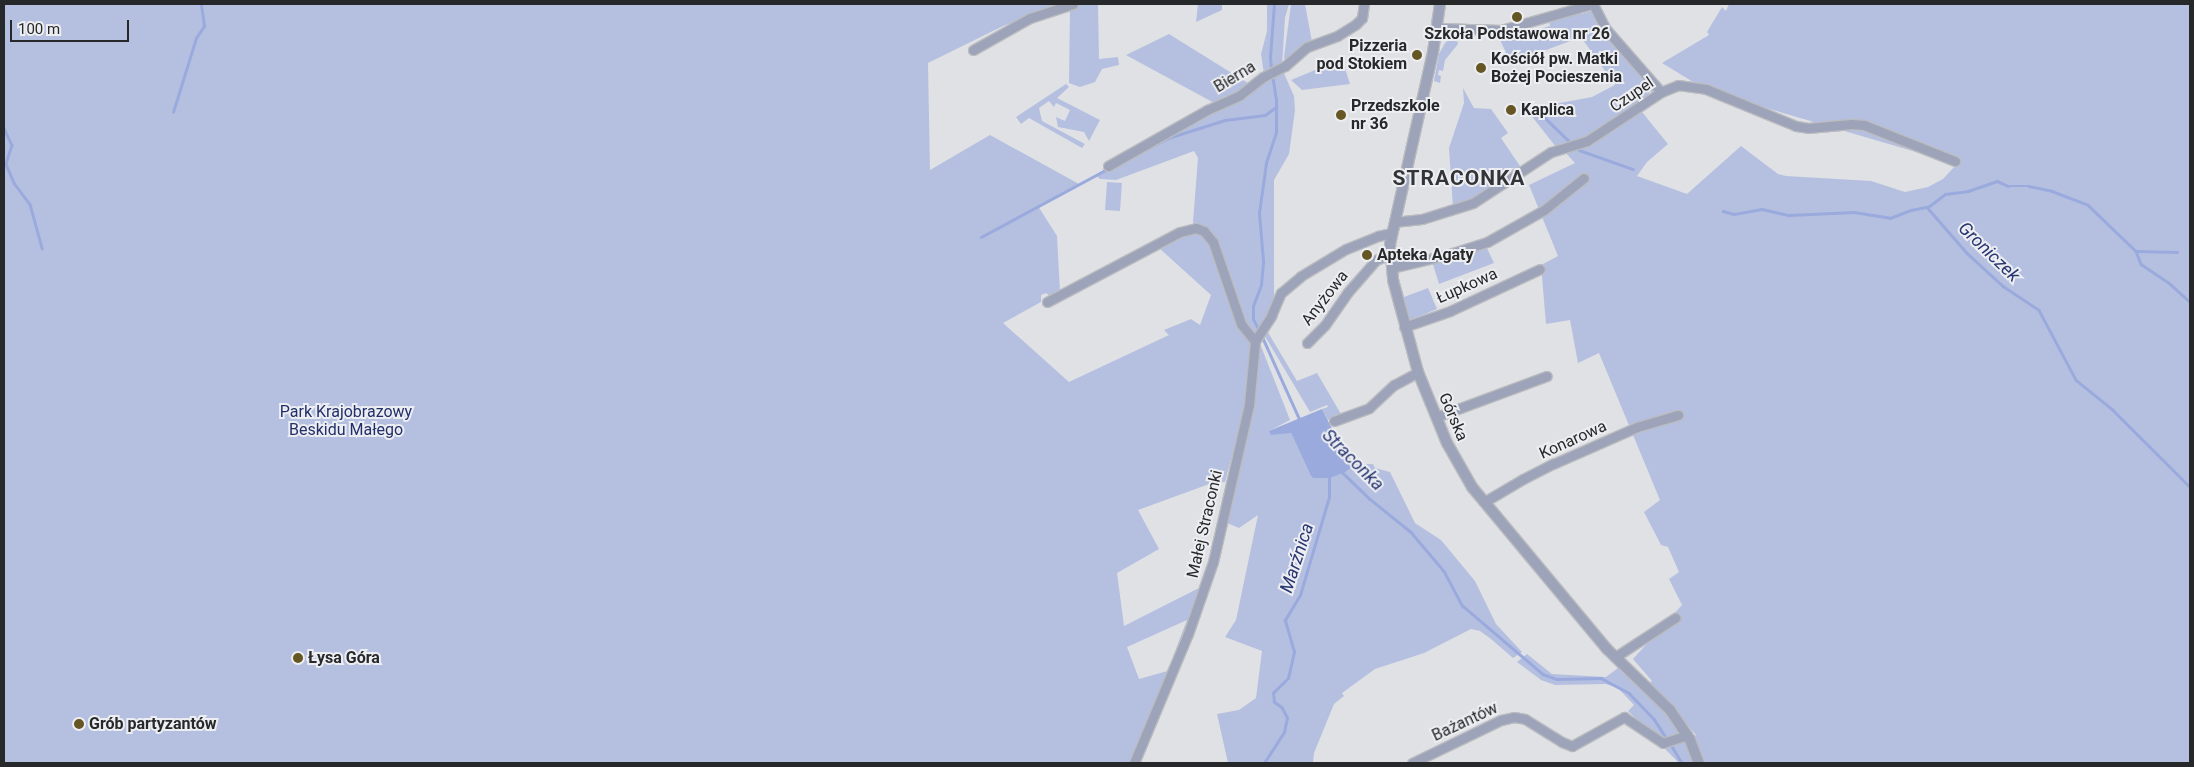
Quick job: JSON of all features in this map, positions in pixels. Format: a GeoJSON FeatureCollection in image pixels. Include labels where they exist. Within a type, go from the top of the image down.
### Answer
{"type":"FeatureCollection","features":[{"type":"Feature","properties":{"kind":"street"},"geometry":{"type":"LineString","coordinates":[[973,50],[1030,18],[1073,4]]}},
{"type":"Feature","properties":{"kind":"street","name":"Bierna"},"geometry":{"type":"LineString","coordinates":[[1108,166],[1207,110],[1240,95],[1263,77],[1283,68],[1307,47],[1336,36],[1360,21],[1364,4]]}},
{"type":"Feature","properties":{"kind":"street","name":"Górska"},"geometry":{"type":"LineString","coordinates":[[1440,4],[1438,28],[1391,234],[1391,268],[1404,327],[1418,372],[1460,470],[1484,502],[1615,657],[1670,710],[1687,735],[1699,763]]}},
{"type":"Feature","properties":{"kind":"street"},"geometry":{"type":"LineString","coordinates":[[1438,28],[1501,30],[1593,4],[1605,28],[1661,92]]}},
{"type":"Feature","properties":{"kind":"street","name":"Czupel"},"geometry":{"type":"LineString","coordinates":[[1394,222],[1422,219],[1474,203],[1552,152],[1579,145],[1596,136],[1661,92],[1678,85],[1697,87],[1796,126],[1824,128],[1852,124],[1864,125],[1955,161]]}},
{"type":"Feature","properties":{"kind":"street"},"geometry":{"type":"LineString","coordinates":[[1391,268],[1446,255],[1487,242],[1544,210],[1584,178]]}},
{"type":"Feature","properties":{"kind":"street"},"geometry":{"type":"LineString","coordinates":[[1047,302],[1180,232],[1196,228],[1204,231],[1213,242],[1241,324],[1246,333],[1256,339],[1264,328],[1281,293],[1301,276],[1346,249],[1378,236],[1391,234]]}},
{"type":"Feature","properties":{"kind":"street","name":"Anyżowa"},"geometry":{"type":"LineString","coordinates":[[1307,343],[1325,325],[1348,292],[1376,260],[1390,254]]}},
{"type":"Feature","properties":{"kind":"street","name":"Łupkowa"},"geometry":{"type":"LineString","coordinates":[[1404,327],[1450,311],[1540,268]]}},
{"type":"Feature","properties":{"kind":"street","name":"Małej Straconki"},"geometry":{"type":"LineString","coordinates":[[1134,763],[1188,634],[1216,553],[1230,483],[1249,405],[1256,339]]}},
{"type":"Feature","properties":{"kind":"street"},"geometry":{"type":"LineString","coordinates":[[1334,421],[1370,408],[1400,381],[1418,372]]}},
{"type":"Feature","properties":{"kind":"street"},"geometry":{"type":"LineString","coordinates":[[1436,417],[1547,376]]}},
{"type":"Feature","properties":{"kind":"street","name":"Konarowa"},"geometry":{"type":"LineString","coordinates":[[1484,502],[1517,482],[1553,464],[1637,428],[1678,415]]}},
{"type":"Feature","properties":{"kind":"street"},"geometry":{"type":"LineString","coordinates":[[1615,657],[1674,618]]}},
{"type":"Feature","properties":{"kind":"street","name":"Bażantów"},"geometry":{"type":"LineString","coordinates":[[1412,763],[1501,720],[1514,717],[1525,719],[1570,746],[1578,745],[1624,717],[1669,742],[1687,735]]}},
{"type":"Feature","properties":{"kind":"green space","name":"Park Krajobrazowy Beskidu Małego"},"geometry":{"type":"Polygon","coordinates":[[[4,4],[1057,4],[1056,7],[1003,26],[928,63],[930,170],[990,135],[1079,184],[1038,206],[1057,236],[1060,292],[1051,297],[1046,293],[1041,295],[1041,302],[1003,323],[1069,382],[1169,335],[1164,330],[1191,319],[1200,325],[1211,295],[1158,247],[1196,230],[1209,238],[1250,343],[1245,408],[1225,482],[1212,483],[1138,510],[1159,549],[1117,573],[1124,626],[1199,588],[1207,568],[1179,648],[1176,649],[1187,620],[1127,647],[1139,679],[1171,670],[1131,763],[4,763],[4,4]]]}},
{"type":"Feature","properties":{"kind":"green space"},"geometry":{"type":"Polygon","coordinates":[[[1079,4],[1098,4],[1099,59],[1118,57],[1119,65],[1102,69],[1095,82],[1080,87],[1069,83],[1070,8],[1079,4]]]}},
{"type":"Feature","properties":{"kind":"green space"},"geometry":{"type":"Polygon","coordinates":[[[1198,4],[1222,4],[1222,10],[1196,22],[1198,4]]]}},
{"type":"Feature","properties":{"kind":"green space"},"geometry":{"type":"Polygon","coordinates":[[[1267,4],[1289,4],[1285,18],[1282,66],[1264,74],[1261,54],[1267,31],[1267,4]]]}},
{"type":"Feature","properties":{"kind":"green space"},"geometry":{"type":"Polygon","coordinates":[[[1291,4],[1305,4],[1312,42],[1286,62],[1284,57],[1291,4]]]}},
{"type":"Feature","properties":{"kind":"green space"},"geometry":{"type":"Polygon","coordinates":[[[1729,4],[2190,4],[2190,763],[1704,763],[1694,737],[1696,735],[1650,683],[1652,681],[1633,659],[1682,605],[1669,579],[1679,572],[1668,547],[1661,545],[1644,512],[1660,500],[1599,353],[1578,363],[1570,320],[1546,324],[1541,265],[1558,256],[1529,185],[1575,163],[1563,150],[1647,106],[1649,107],[1642,112],[1668,144],[1647,162],[1637,176],[1687,194],[1741,146],[1778,174],[1871,181],[1905,192],[1928,187],[1943,179],[1957,164],[1708,91],[1662,63],[1709,35],[1707,32],[1722,7],[1726,11],[1729,4]]]}},
{"type":"Feature","properties":{"kind":"green space"},"geometry":{"type":"Polygon","coordinates":[[[1592,11],[1655,90],[1653,93],[1650,91],[1648,96],[1595,134],[1556,147],[1530,114],[1538,107],[1592,97],[1615,85],[1581,37],[1511,63],[1500,40],[1550,26],[1549,21],[1580,12],[1581,14],[1592,11]]]}},
{"type":"Feature","properties":{"kind":"green space"},"geometry":{"type":"Polygon","coordinates":[[[1169,34],[1251,85],[1216,104],[1126,55],[1169,34]]]}},
{"type":"Feature","properties":{"kind":"green space"},"geometry":{"type":"Polygon","coordinates":[[[1450,39],[1458,42],[1458,44],[1445,60],[1443,71],[1439,70],[1438,75],[1441,76],[1440,83],[1434,81],[1439,54],[1445,43],[1450,39]]]}},
{"type":"Feature","properties":{"kind":"green space"},"geometry":{"type":"Polygon","coordinates":[[[1342,59],[1350,84],[1302,90],[1291,80],[1342,59]]]}},
{"type":"Feature","properties":{"kind":"green space"},"geometry":{"type":"Polygon","coordinates":[[[1283,71],[1294,96],[1295,110],[1289,154],[1274,180],[1274,296],[1269,311],[1257,332],[1253,333],[1246,327],[1218,245],[1193,222],[1198,158],[1194,151],[1116,180],[1100,179],[1095,175],[1283,71]]]}},
{"type":"Feature","properties":{"kind":"green space"},"geometry":{"type":"Polygon","coordinates":[[[1066,84],[1069,87],[1057,98],[1100,120],[1089,141],[1084,132],[1058,127],[1056,117],[1065,121],[1070,110],[1056,103],[1054,107],[1049,101],[1039,108],[1042,121],[1085,144],[1082,148],[1029,118],[1021,124],[1016,117],[1066,84]]]}},
{"type":"Feature","properties":{"kind":"green space"},"geometry":{"type":"Polygon","coordinates":[[[1463,88],[1474,108],[1491,109],[1508,133],[1501,138],[1522,169],[1495,188],[1453,208],[1449,148],[1464,103],[1463,88]]]}},
{"type":"Feature","properties":{"kind":"green space"},"geometry":{"type":"Polygon","coordinates":[[[1107,182],[1122,183],[1120,211],[1105,210],[1107,182]]]}},
{"type":"Feature","properties":{"kind":"green space"},"geometry":{"type":"Polygon","coordinates":[[[1485,244],[1494,263],[1439,284],[1432,261],[1485,244]]]}},
{"type":"Feature","properties":{"kind":"green space"},"geometry":{"type":"Polygon","coordinates":[[[1428,288],[1437,309],[1410,320],[1404,297],[1428,288]]]}},
{"type":"Feature","properties":{"kind":"green space"},"geometry":{"type":"Polygon","coordinates":[[[1266,329],[1297,381],[1317,373],[1341,414],[1328,420],[1322,409],[1328,407],[1327,405],[1310,412],[1263,333],[1266,329]]]}},
{"type":"Feature","properties":{"kind":"green space"},"geometry":{"type":"Polygon","coordinates":[[[1259,341],[1290,420],[1269,431],[1291,433],[1310,474],[1354,462],[1351,458],[1361,464],[1373,464],[1375,468],[1390,472],[1415,523],[1441,540],[1475,581],[1496,624],[1522,652],[1513,658],[1480,631],[1471,629],[1424,653],[1375,669],[1342,693],[1344,696],[1334,704],[1314,753],[1313,763],[1228,763],[1217,714],[1239,710],[1256,698],[1262,651],[1225,637],[1236,620],[1258,515],[1239,528],[1227,523],[1229,501],[1241,451],[1244,449],[1259,341]]]}},
{"type":"Feature","properties":{"kind":"green space"},"geometry":{"type":"Polygon","coordinates":[[[1527,654],[1552,674],[1606,677],[1618,668],[1660,707],[1680,734],[1665,741],[1649,731],[1628,711],[1634,705],[1618,688],[1606,684],[1555,685],[1541,680],[1517,662],[1527,654]]]}},
{"type":"Feature","properties":{"kind":"green space"},"geometry":{"type":"Polygon","coordinates":[[[1684,740],[1693,763],[1679,763],[1664,748],[1666,745],[1684,740]]]}},
{"type":"Feature","properties":{"kind":"shaded area"},"geometry":{"type":"Polygon","coordinates":[[[1322,409],[1341,446],[1354,462],[1352,467],[1345,472],[1330,478],[1313,478],[1291,433],[1271,435],[1269,431],[1322,409]]]}},
{"type":"Feature","properties":{"kind":"waterway"},"geometry":{"type":"LineString","coordinates":[[173,112],[196,38],[204,26],[201,4]]}},
{"type":"Feature","properties":{"kind":"waterway","name":"Straconka"},"geometry":{"type":"LineString","coordinates":[[1271,69],[1270,57],[1274,4]]}},
{"type":"Feature","properties":{"kind":"waterway","name":"Straconka"},"geometry":{"type":"LineString","coordinates":[[1259,331],[1253,319],[1253,306],[1261,285],[1263,261],[1259,213],[1266,163],[1276,132],[1276,100],[1272,75]]}},
{"type":"Feature","properties":{"kind":"waterway"},"geometry":{"type":"LineString","coordinates":[[1143,151],[1168,138],[1225,120],[1265,115],[1276,107]]}},
{"type":"Feature","properties":{"kind":"waterway","name":"Groniczek"},"geometry":{"type":"LineString","coordinates":[[1538,111],[1570,142]]}},
{"type":"Feature","properties":{"kind":"waterway"},"geometry":{"type":"LineString","coordinates":[[4,128],[12,145],[6,164],[14,183],[30,204],[42,248]]}},
{"type":"Feature","properties":{"kind":"waterway"},"geometry":{"type":"LineString","coordinates":[[1579,150],[1633,169]]}},
{"type":"Feature","properties":{"kind":"waterway"},"geometry":{"type":"LineString","coordinates":[[981,237],[1109,168]]}},
{"type":"Feature","properties":{"kind":"waterway"},"geometry":{"type":"LineString","coordinates":[[1928,207],[1945,194],[1968,191],[1997,181],[2008,186],[2029,186],[2052,191],[2088,205],[2136,251],[2141,264],[2168,282],[2190,302]]}},
{"type":"Feature","properties":{"kind":"waterway","name":"Groniczek"},"geometry":{"type":"LineString","coordinates":[[1723,211],[1734,214],[1762,209],[1789,215],[1854,212],[1890,218],[1911,210],[1927,207],[1967,253],[2003,286],[2039,310],[2076,380],[2112,409],[2190,487]]}},
{"type":"Feature","properties":{"kind":"waterway"},"geometry":{"type":"LineString","coordinates":[[2136,251],[2177,252]]}},
{"type":"Feature","properties":{"kind":"waterway","name":"Straconka"},"geometry":{"type":"LineString","coordinates":[[1262,336],[1300,420]]}},
{"type":"Feature","properties":{"kind":"waterway","name":"Straconka"},"geometry":{"type":"LineString","coordinates":[[1342,472],[1370,499],[1411,532],[1444,571],[1463,606],[1543,674],[1557,679],[1601,678],[1629,693],[1654,719],[1667,739]]}},
{"type":"Feature","properties":{"kind":"waterway","name":"Marźnica"},"geometry":{"type":"LineString","coordinates":[[1264,763],[1284,732],[1287,718],[1282,708],[1274,702],[1273,693],[1288,678],[1294,652],[1285,620],[1300,595],[1329,497],[1329,476]]}},
{"type":"Feature","properties":{"kind":"waterway","name":"Straconka"},"geometry":{"type":"LineString","coordinates":[[1670,743],[1682,763]]}},
{"type":"Feature","properties":{"kind":"place","name":"Szkoła Podstawowa nr 26"},"geometry":{"type":"Point","coordinates":[1517,17]}},
{"type":"Feature","properties":{"kind":"place","name":"Pizzeria pod Stokiem"},"geometry":{"type":"Point","coordinates":[1417,55]}},
{"type":"Feature","properties":{"kind":"place","name":"Kościół pw. Matki Bożej Pocieszenia"},"geometry":{"type":"Point","coordinates":[1481,68]}},
{"type":"Feature","properties":{"kind":"place","name":"Kaplica"},"geometry":{"type":"Point","coordinates":[1511,110]}},
{"type":"Feature","properties":{"kind":"place","name":"Przedszkole nr 36"},"geometry":{"type":"Point","coordinates":[1341,115]}},
{"type":"Feature","properties":{"kind":"place","name":"Apteka Agaty"},"geometry":{"type":"Point","coordinates":[1367,255]}},
{"type":"Feature","properties":{"kind":"place","name":"Łysa Góra"},"geometry":{"type":"Point","coordinates":[298,658]}},
{"type":"Feature","properties":{"kind":"place","name":"Grób partyzantów"},"geometry":{"type":"Point","coordinates":[79,724]}},
{"type":"Feature","properties":{"kind":"district","name":"STRACONKA"},"geometry":{"type":"Point","coordinates":[1459,178]}}]}
